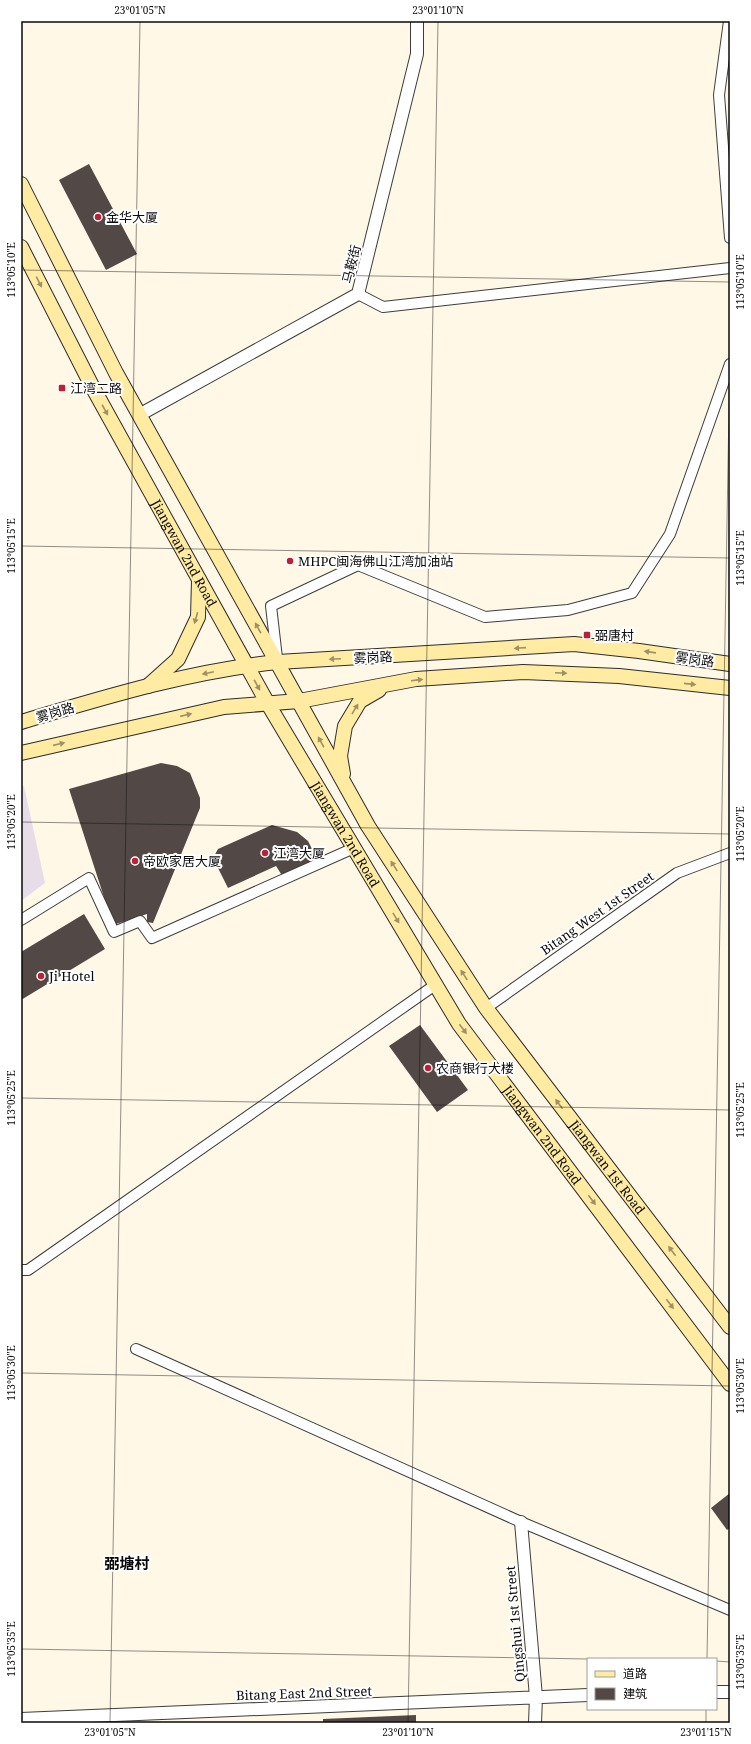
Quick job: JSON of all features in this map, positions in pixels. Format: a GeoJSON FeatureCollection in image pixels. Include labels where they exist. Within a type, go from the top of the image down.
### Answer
{"type":"FeatureCollection","features":[{"type":"Feature","properties":{"kind":"main road","name":"Jiangwan 2nd Road"},"geometry":{"type":"LineString","coordinates":[[21,184],[116,373],[368,826],[486,1008]]}},
{"type":"Feature","properties":{"kind":"main road","name":"Jiangwan 2nd Road"},"geometry":{"type":"LineString","coordinates":[[21,247],[93,388],[246,665],[459,1024],[730,1384]]}},
{"type":"Feature","properties":{"kind":"main road"},"geometry":{"type":"LineString","coordinates":[[147,686],[178,658],[198,617],[199,580]]}},
{"type":"Feature","properties":{"kind":"main road","name":"雾岗路"},"geometry":{"type":"LineString","coordinates":[[21,722],[128,690],[246,665],[278,662],[574,644],[639,651],[730,664]]}},
{"type":"Feature","properties":{"kind":"main road","name":"雾岗路"},"geometry":{"type":"LineString","coordinates":[[21,753],[224,707],[299,701],[416,679],[523,672],[619,676],[730,688]]}},
{"type":"Feature","properties":{"kind":"main road"},"geometry":{"type":"LineString","coordinates":[[346,786],[340,756],[345,726],[360,701],[390,684]]}},
{"type":"Feature","properties":{"kind":"main road","name":"Jiangwan 1st Road"},"geometry":{"type":"LineString","coordinates":[[486,1008],[730,1327]]}},
{"type":"Feature","properties":{"kind":"street","name":"马鞍街"},"geometry":{"type":"LineString","coordinates":[[139,415],[358,294],[418,54],[417,21]]}},
{"type":"Feature","properties":{"kind":"street"},"geometry":{"type":"LineString","coordinates":[[729,21],[719,95],[730,238]]}},
{"type":"Feature","properties":{"kind":"street"},"geometry":{"type":"LineString","coordinates":[[358,294],[383,307],[730,268]]}},
{"type":"Feature","properties":{"kind":"street"},"geometry":{"type":"LineString","coordinates":[[278,662],[271,606],[358,565],[485,617],[568,610],[632,593],[670,534],[730,364]]}},
{"type":"Feature","properties":{"kind":"street"},"geometry":{"type":"LineString","coordinates":[[21,920],[89,878],[114,932],[140,921],[152,938],[354,848]]}},
{"type":"Feature","properties":{"kind":"street","name":"Bitang West 1st Street"},"geometry":{"type":"LineString","coordinates":[[486,1008],[677,873],[730,853]]}},
{"type":"Feature","properties":{"kind":"street"},"geometry":{"type":"LineString","coordinates":[[21,1270],[28,1270],[435,985]]}},
{"type":"Feature","properties":{"kind":"street"},"geometry":{"type":"LineString","coordinates":[[136,1349],[521,1522],[730,1610]]}},
{"type":"Feature","properties":{"kind":"street","name":"Qingshui 1st Street"},"geometry":{"type":"LineString","coordinates":[[521,1522],[536,1697],[535,1723]]}},
{"type":"Feature","properties":{"kind":"street"},"geometry":{"type":"LineString","coordinates":[[717,1692],[730,1692]]}},
{"type":"Feature","properties":{"kind":"street","name":"Bitang East 2nd Street"},"geometry":{"type":"LineString","coordinates":[[21,1719],[587,1695]]}},
{"type":"Feature","properties":{"kind":"shaded area"},"geometry":{"type":"Polygon","coordinates":[[[24,786],[45,883],[21,901],[21,787],[24,786]]]}},
{"type":"Feature","properties":{"kind":"building","name":"金华大厦"},"geometry":{"type":"Polygon","coordinates":[[[89,164],[137,254],[106,270],[59,180],[89,164]]]}},
{"type":"Feature","properties":{"kind":"building","name":"帝欧家居大厦"},"geometry":{"type":"Polygon","coordinates":[[[161,763],[177,766],[190,773],[200,798],[200,808],[153,923],[147,922],[147,914],[113,925],[69,789],[161,763]]]}},
{"type":"Feature","properties":{"kind":"building","name":"江湾大厦"},"geometry":{"type":"Polygon","coordinates":[[[272,825],[297,832],[308,841],[317,859],[283,877],[276,866],[228,888],[213,858],[218,849],[272,825]]]}},
{"type":"Feature","properties":{"kind":"building","name":"Ji Hotel"},"geometry":{"type":"Polygon","coordinates":[[[84,914],[105,949],[21,1000],[21,952],[84,914]]]}},
{"type":"Feature","properties":{"kind":"building","name":"农商银行大楼"},"geometry":{"type":"Polygon","coordinates":[[[420,1025],[468,1090],[437,1112],[389,1046],[420,1025]]]}},
{"type":"Feature","properties":{"kind":"building"},"geometry":{"type":"Polygon","coordinates":[[[730,1493],[730,1528],[727,1530],[711,1508],[730,1493]]]}},
{"type":"Feature","properties":{"kind":"building"},"geometry":{"type":"Polygon","coordinates":[[[416,1715],[416,1723],[323,1723],[323,1719],[416,1715]]]}},
{"type":"Feature","properties":{"kind":"place","name":"金华大厦"},"geometry":{"type":"Point","coordinates":[98,217]}},
{"type":"Feature","properties":{"kind":"place","name":"江湾二路"},"geometry":{"type":"Point","coordinates":[62,388]}},
{"type":"Feature","properties":{"kind":"place","name":"MHPC闽海佛山江湾加油站"},"geometry":{"type":"Point","coordinates":[290,561]}},
{"type":"Feature","properties":{"kind":"place","name":"弼唐村"},"geometry":{"type":"Point","coordinates":[587,635]}},
{"type":"Feature","properties":{"kind":"place","name":"江湾大厦"},"geometry":{"type":"Point","coordinates":[265,853]}},
{"type":"Feature","properties":{"kind":"place","name":"帝欧家居大厦"},"geometry":{"type":"Point","coordinates":[135,861]}},
{"type":"Feature","properties":{"kind":"place","name":"Ji Hotel"},"geometry":{"type":"Point","coordinates":[41,976]}},
{"type":"Feature","properties":{"kind":"place","name":"农商银行大楼"},"geometry":{"type":"Point","coordinates":[428,1068]}},
{"type":"Feature","properties":{"kind":"district","name":"弼塘村"},"geometry":{"type":"Point","coordinates":[127,1563]}}]}
